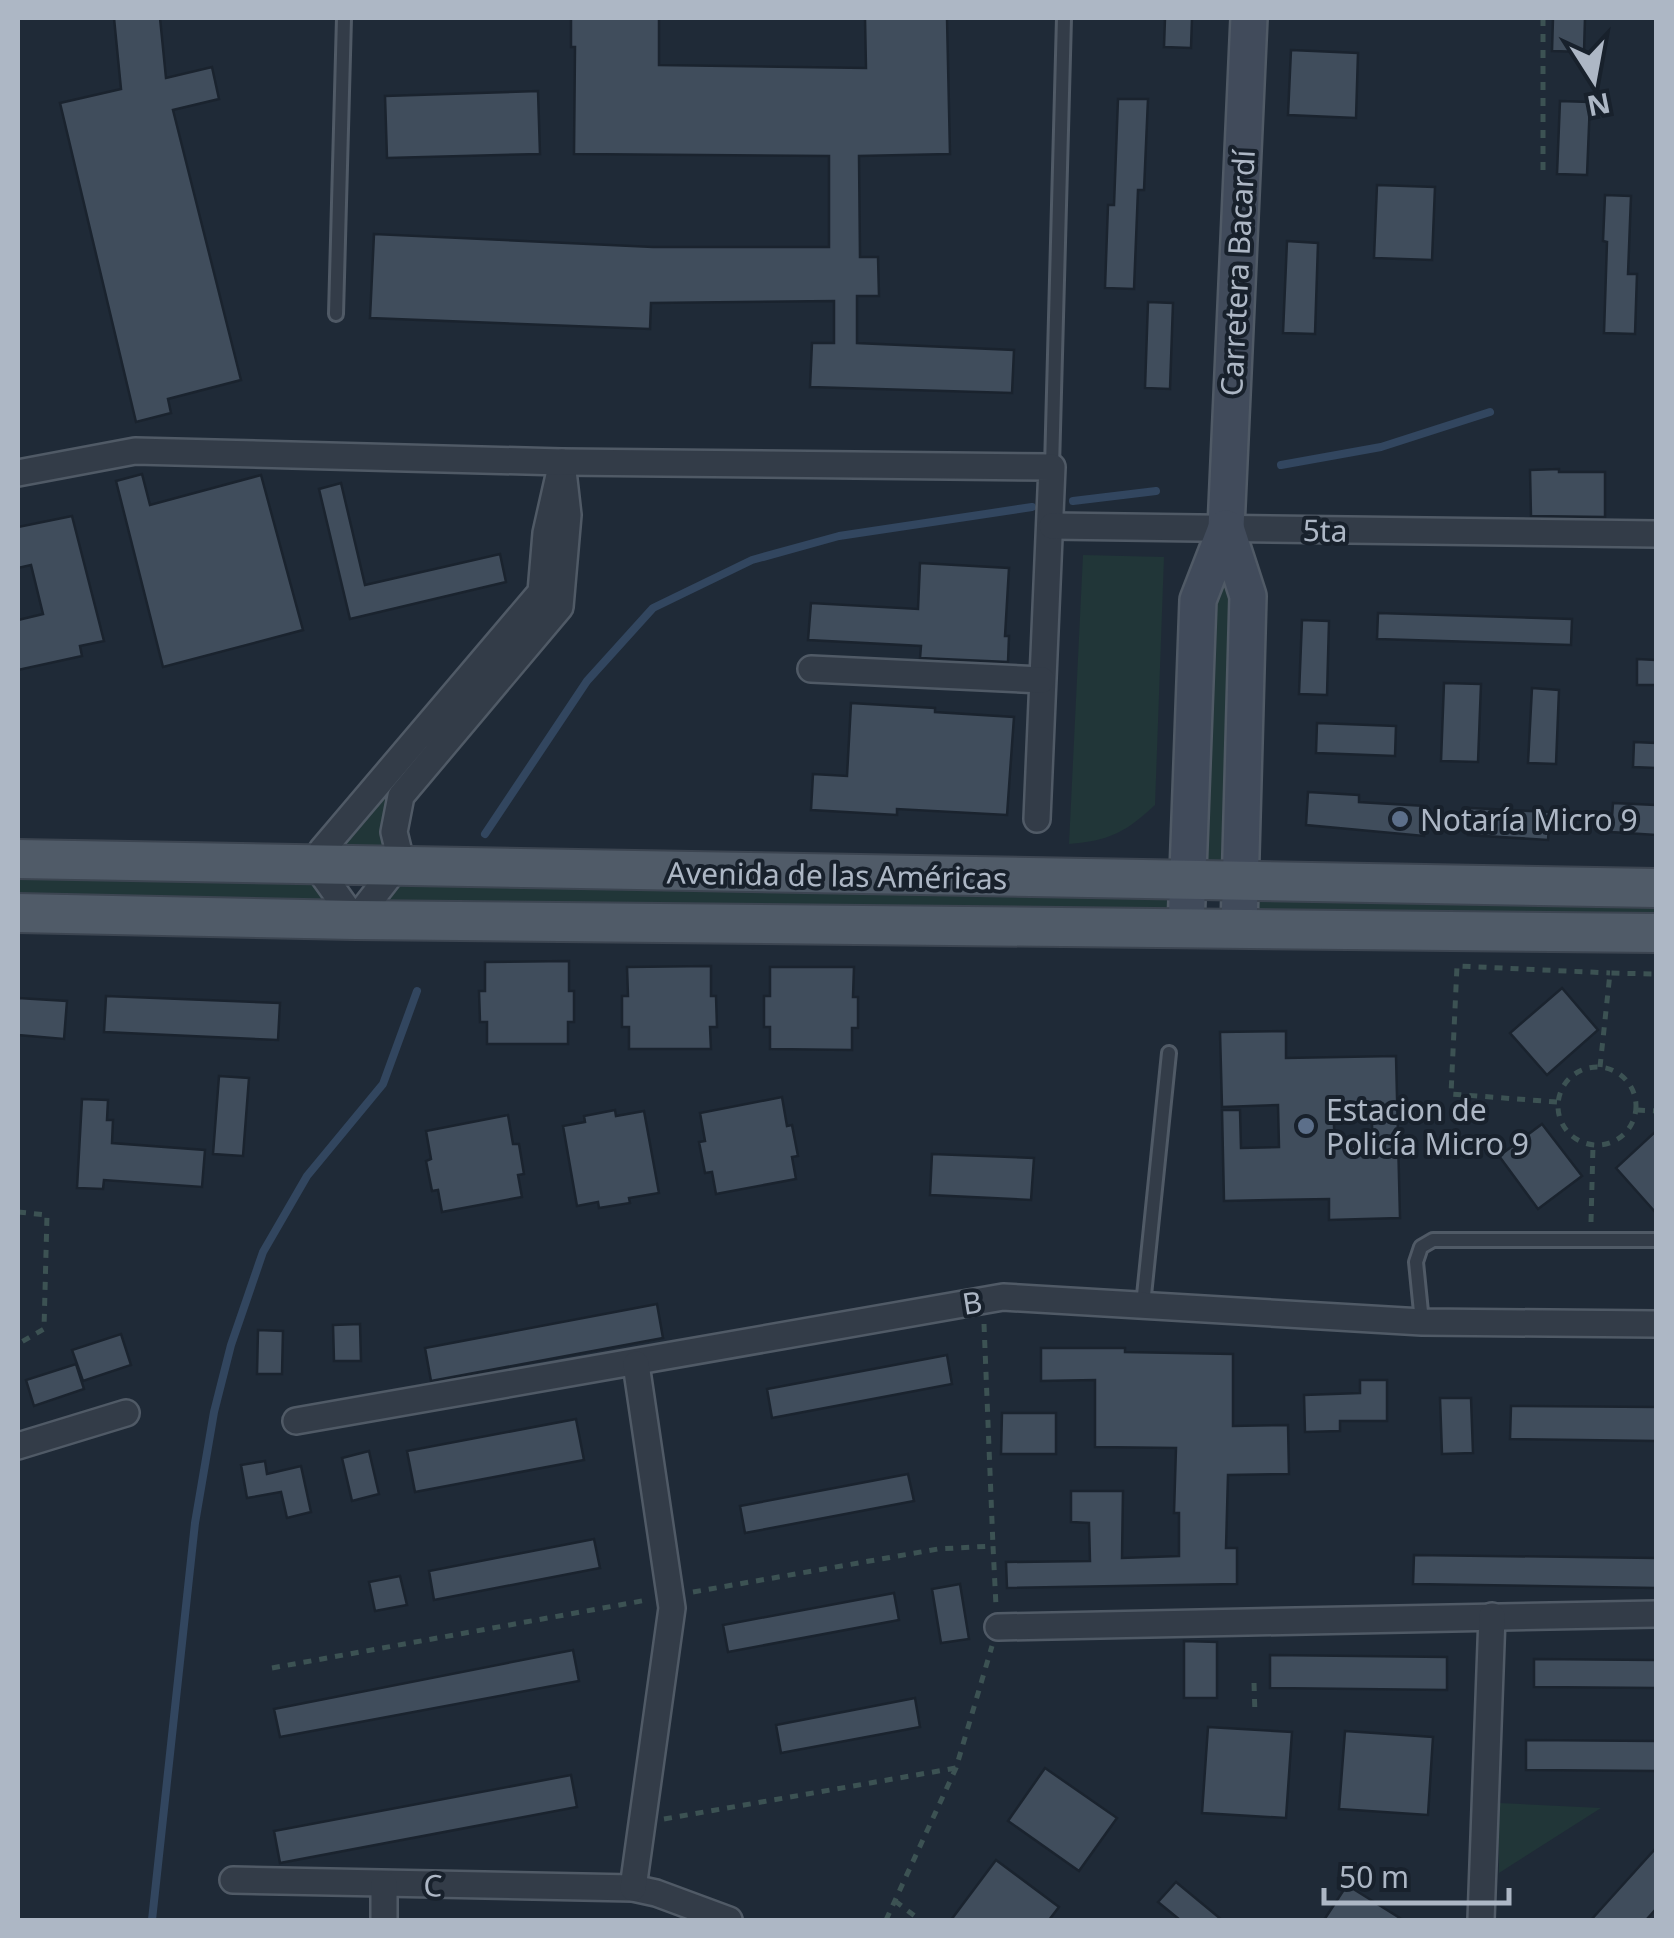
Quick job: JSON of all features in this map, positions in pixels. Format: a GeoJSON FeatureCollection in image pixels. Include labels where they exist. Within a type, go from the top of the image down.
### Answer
{"type":"FeatureCollection","features":[{"type":"Feature","properties":{"kind":"main road","name":"Carretera Bacardí"},"geometry":{"type":"LineString","coordinates":[[1186,928],[1198,600],[1226,528],[1249,18]]}},
{"type":"Feature","properties":{"kind":"main road","name":"Carretera Bacardí"},"geometry":{"type":"LineString","coordinates":[[1226,528],[1248,596],[1240,928]]}},
{"type":"Feature","properties":{"kind":"main road","name":"Avenida de las Américas"},"geometry":{"type":"LineString","coordinates":[[18,858],[1656,888]]}},
{"type":"Feature","properties":{"kind":"main road","name":"Avenida de las Américas"},"geometry":{"type":"LineString","coordinates":[[18,913],[1656,933]]}},
{"type":"Feature","properties":{"kind":"street"},"geometry":{"type":"LineString","coordinates":[[18,474],[134,452],[562,462],[1052,467],[1036,820]]}},
{"type":"Feature","properties":{"kind":"street"},"geometry":{"type":"LineString","coordinates":[[562,462],[568,515],[560,607],[402,796],[394,832],[401,861],[355,920],[318,866],[330,841],[540,592],[546,533],[562,462]]}},
{"type":"Feature","properties":{"kind":"street","name":"5ta"},"geometry":{"type":"LineString","coordinates":[[1052,526],[1656,534]]}},
{"type":"Feature","properties":{"kind":"street"},"geometry":{"type":"LineString","coordinates":[[811,669],[1042,680]]}},
{"type":"Feature","properties":{"kind":"street","name":"B"},"geometry":{"type":"LineString","coordinates":[[296,1421],[1023,1296],[1422,1322],[1656,1324]]}},
{"type":"Feature","properties":{"kind":"street"},"geometry":{"type":"LineString","coordinates":[[633,1888],[672,1608],[636,1364]]}},
{"type":"Feature","properties":{"kind":"street"},"geometry":{"type":"LineString","coordinates":[[18,1446],[126,1413]]}},
{"type":"Feature","properties":{"kind":"street"},"geometry":{"type":"LineString","coordinates":[[998,1627],[1656,1614]]}},
{"type":"Feature","properties":{"kind":"street"},"geometry":{"type":"LineString","coordinates":[[1481,1920],[1492,1616]]}},
{"type":"Feature","properties":{"kind":"street","name":"C"},"geometry":{"type":"LineString","coordinates":[[233,1880],[633,1888],[729,1920]]}},
{"type":"Feature","properties":{"kind":"street"},"geometry":{"type":"LineString","coordinates":[[384,1884],[384,1920]]}},
{"type":"Feature","properties":{"kind":"lane"},"geometry":{"type":"LineString","coordinates":[[336,314],[344,18]]}},
{"type":"Feature","properties":{"kind":"lane"},"geometry":{"type":"LineString","coordinates":[[1052,467],[1064,18]]}},
{"type":"Feature","properties":{"kind":"lane"},"geometry":{"type":"LineString","coordinates":[[1143,1305],[1170,1052]]}},
{"type":"Feature","properties":{"kind":"lane"},"geometry":{"type":"LineString","coordinates":[[1422,1322],[1416,1262],[1421,1247],[1434,1240],[1656,1240]]}},
{"type":"Feature","properties":{"kind":"path"},"geometry":{"type":"LineString","coordinates":[[1542,18],[1543,176]]}},
{"type":"Feature","properties":{"kind":"path"},"geometry":{"type":"LineString","coordinates":[[1557,1102],[1450,1094],[1457,966],[1656,974]]}},
{"type":"Feature","properties":{"kind":"path"},"geometry":{"type":"LineString","coordinates":[[1600,1067],[1610,973]]}},
{"type":"Feature","properties":{"kind":"path"},"geometry":{"type":"LineString","coordinates":[[1600,1067],[1623,1076],[1631,1086],[1637,1110],[1627,1132],[1617,1140],[1593,1146],[1569,1134],[1561,1123],[1557,1102],[1564,1084],[1574,1074],[1600,1067]]}},
{"type":"Feature","properties":{"kind":"path"},"geometry":{"type":"LineString","coordinates":[[1637,1110],[1656,1112]]}},
{"type":"Feature","properties":{"kind":"path"},"geometry":{"type":"LineString","coordinates":[[1590,1240],[1593,1146]]}},
{"type":"Feature","properties":{"kind":"path"},"geometry":{"type":"LineString","coordinates":[[18,1212],[47,1215],[44,1329],[18,1344]]}},
{"type":"Feature","properties":{"kind":"path"},"geometry":{"type":"LineString","coordinates":[[984,1300],[993,1546]]}},
{"type":"Feature","properties":{"kind":"path"},"geometry":{"type":"LineString","coordinates":[[886,1920],[956,1768],[998,1627]]}},
{"type":"Feature","properties":{"kind":"path"},"geometry":{"type":"LineString","coordinates":[[1254,1683],[1254,1715]]}},
{"type":"Feature","properties":{"kind":"path"},"geometry":{"type":"LineString","coordinates":[[643,1823],[956,1768]]}},
{"type":"Feature","properties":{"kind":"path"},"geometry":{"type":"LineString","coordinates":[[896,1901],[920,1920]]}},
{"type":"Feature","properties":{"kind":"green space"},"geometry":{"type":"Polygon","coordinates":[[[1083,555],[1164,557],[1155,805],[1116,834],[1069,844],[1083,555]]]}},
{"type":"Feature","properties":{"kind":"green space"},"geometry":{"type":"Polygon","coordinates":[[[1225,575],[1232,603],[1226,864],[1205,864],[1215,602],[1225,575]]]}},
{"type":"Feature","properties":{"kind":"green space"},"geometry":{"type":"Polygon","coordinates":[[[552,604],[393,793],[388,853],[335,851],[386,789],[552,604]]]}},
{"type":"Feature","properties":{"kind":"green space"},"geometry":{"type":"Polygon","coordinates":[[[18,874],[313,881],[329,904],[18,898],[18,874]]]}},
{"type":"Feature","properties":{"kind":"green space"},"geometry":{"type":"Polygon","coordinates":[[[399,882],[1172,895],[1171,913],[381,906],[399,882]]]}},
{"type":"Feature","properties":{"kind":"green space"},"geometry":{"type":"Polygon","coordinates":[[[1257,895],[1656,901],[1656,917],[1257,913],[1257,895]]]}},
{"type":"Feature","properties":{"kind":"green space"},"geometry":{"type":"Polygon","coordinates":[[[1499,1803],[1601,1808],[1499,1873],[1499,1803]]]}},
{"type":"Feature","properties":{"kind":"building"},"geometry":{"type":"Polygon","coordinates":[[[114,18],[160,18],[166,78],[212,67],[219,99],[173,110],[241,380],[168,399],[171,413],[136,422],[60,103],[121,89],[114,18]]]}},
{"type":"Feature","properties":{"kind":"building"},"geometry":{"type":"Polygon","coordinates":[[[571,18],[659,18],[659,65],[866,68],[865,18],[947,18],[950,154],[859,156],[860,257],[878,257],[879,296],[857,296],[857,343],[1014,350],[1012,393],[810,387],[812,343],[834,343],[834,301],[651,303],[650,329],[370,318],[374,234],[653,247],[829,247],[829,156],[574,154],[575,47],[571,47],[571,18]]]}},
{"type":"Feature","properties":{"kind":"building"},"geometry":{"type":"Polygon","coordinates":[[[1165,18],[1192,18],[1191,48],[1164,47],[1165,18]]]}},
{"type":"Feature","properties":{"kind":"building"},"geometry":{"type":"Polygon","coordinates":[[[1553,18],[1585,18],[1584,52],[1552,51],[1553,18]]]}},
{"type":"Feature","properties":{"kind":"building"},"geometry":{"type":"Polygon","coordinates":[[[1291,50],[1358,53],[1356,118],[1288,115],[1291,50]]]}},
{"type":"Feature","properties":{"kind":"building"},"geometry":{"type":"Polygon","coordinates":[[[538,91],[540,154],[387,158],[385,96],[538,91]]]}},
{"type":"Feature","properties":{"kind":"building"},"geometry":{"type":"Polygon","coordinates":[[[1118,99],[1148,99],[1144,190],[1138,190],[1134,289],[1105,288],[1108,205],[1114,205],[1118,99]]]}},
{"type":"Feature","properties":{"kind":"building"},"geometry":{"type":"Polygon","coordinates":[[[1560,101],[1590,102],[1587,175],[1557,174],[1560,101]]]}},
{"type":"Feature","properties":{"kind":"building"},"geometry":{"type":"Polygon","coordinates":[[[1377,185],[1435,187],[1432,260],[1374,258],[1377,185]]]}},
{"type":"Feature","properties":{"kind":"building"},"geometry":{"type":"Polygon","coordinates":[[[1605,195],[1631,196],[1628,274],[1637,274],[1635,334],[1604,333],[1605,195]]]}},
{"type":"Feature","properties":{"kind":"building"},"geometry":{"type":"Polygon","coordinates":[[[1287,241],[1318,243],[1315,334],[1283,333],[1287,241]]]}},
{"type":"Feature","properties":{"kind":"building"},"geometry":{"type":"Polygon","coordinates":[[[1148,302],[1173,303],[1170,389],[1145,388],[1148,302]]]}},
{"type":"Feature","properties":{"kind":"building"},"geometry":{"type":"Polygon","coordinates":[[[1530,470],[1605,472],[1605,517],[1531,516],[1530,470]]]}},
{"type":"Feature","properties":{"kind":"building"},"geometry":{"type":"Polygon","coordinates":[[[142,474],[150,505],[261,475],[303,630],[163,667],[116,481],[142,474]]]}},
{"type":"Feature","properties":{"kind":"building"},"geometry":{"type":"Polygon","coordinates":[[[341,483],[365,585],[500,554],[506,582],[350,619],[319,489],[341,483]]]}},
{"type":"Feature","properties":{"kind":"building"},"geometry":{"type":"Polygon","coordinates":[[[72,516],[104,641],[80,646],[82,656],[18,670],[18,620],[43,614],[31,565],[18,568],[18,527],[72,516]]]}},
{"type":"Feature","properties":{"kind":"building"},"geometry":{"type":"Polygon","coordinates":[[[920,563],[1009,568],[1005,636],[1009,636],[1008,662],[920,658],[921,646],[808,640],[811,603],[918,609],[920,563]]]}},
{"type":"Feature","properties":{"kind":"building"},"geometry":{"type":"Polygon","coordinates":[[[1378,613],[1572,619],[1571,645],[1377,639],[1378,613]]]}},
{"type":"Feature","properties":{"kind":"building"},"geometry":{"type":"Polygon","coordinates":[[[1302,620],[1329,621],[1327,695],[1299,694],[1302,620]]]}},
{"type":"Feature","properties":{"kind":"building"},"geometry":{"type":"Polygon","coordinates":[[[1637,659],[1656,660],[1656,685],[1637,685],[1637,659]]]}},
{"type":"Feature","properties":{"kind":"building"},"geometry":{"type":"Polygon","coordinates":[[[1444,683],[1481,684],[1478,762],[1441,761],[1444,683]]]}},
{"type":"Feature","properties":{"kind":"building"},"geometry":{"type":"Polygon","coordinates":[[[1532,688],[1559,690],[1556,764],[1528,763],[1532,688]]]}},
{"type":"Feature","properties":{"kind":"building"},"geometry":{"type":"Polygon","coordinates":[[[851,703],[1014,717],[1007,815],[897,809],[897,815],[811,810],[813,774],[847,776],[851,703]]]}},
{"type":"Feature","properties":{"kind":"building"},"geometry":{"type":"Polygon","coordinates":[[[1317,723],[1396,726],[1395,756],[1316,753],[1317,723]]]}},
{"type":"Feature","properties":{"kind":"building"},"geometry":{"type":"Polygon","coordinates":[[[1634,742],[1656,743],[1656,768],[1633,767],[1634,742]]]}},
{"type":"Feature","properties":{"kind":"building"},"geometry":{"type":"Polygon","coordinates":[[[1308,792],[1359,795],[1359,802],[1426,806],[1424,836],[1306,825],[1308,792]]]}},
{"type":"Feature","properties":{"kind":"building"},"geometry":{"type":"Polygon","coordinates":[[[1613,803],[1656,805],[1656,835],[1611,832],[1613,803]]]}},
{"type":"Feature","properties":{"kind":"building"},"geometry":{"type":"Polygon","coordinates":[[[1470,808],[1550,812],[1548,840],[1468,835],[1470,808]]]}},
{"type":"Feature","properties":{"kind":"building"},"geometry":{"type":"Polygon","coordinates":[[[569,961],[574,1022],[568,1022],[568,1044],[487,1044],[487,1022],[480,1022],[479,991],[485,991],[485,962],[569,961]]]}},
{"type":"Feature","properties":{"kind":"building"},"geometry":{"type":"Polygon","coordinates":[[[711,966],[717,1027],[710,1027],[711,1049],[629,1049],[629,1027],[622,1027],[622,996],[628,996],[627,967],[711,966]]]}},
{"type":"Feature","properties":{"kind":"building"},"geometry":{"type":"Polygon","coordinates":[[[770,967],[854,967],[858,1028],[852,1028],[852,1050],[770,1049],[770,1027],[764,1027],[764,996],[770,996],[770,967]]]}},
{"type":"Feature","properties":{"kind":"building"},"geometry":{"type":"Polygon","coordinates":[[[1562,988],[1598,1030],[1547,1075],[1510,1033],[1562,988]]]}},
{"type":"Feature","properties":{"kind":"building"},"geometry":{"type":"Polygon","coordinates":[[[106,996],[280,1003],[278,1040],[104,1032],[106,996]]]}},
{"type":"Feature","properties":{"kind":"building"},"geometry":{"type":"Polygon","coordinates":[[[18,998],[67,1001],[64,1039],[18,1035],[18,998]]]}},
{"type":"Feature","properties":{"kind":"building","name":"Estacion de Policía Micro 9"},"geometry":{"type":"Polygon","coordinates":[[[1286,1031],[1286,1058],[1396,1056],[1400,1218],[1329,1220],[1329,1199],[1224,1201],[1222,1110],[1240,1110],[1241,1148],[1279,1147],[1278,1105],[1222,1107],[1220,1032],[1286,1031]],[[1371,1104],[1333,1105],[1335,1147],[1373,1146],[1371,1104]]]}},
{"type":"Feature","properties":{"kind":"building"},"geometry":{"type":"Polygon","coordinates":[[[219,1076],[249,1078],[243,1156],[213,1154],[219,1076]]]}},
{"type":"Feature","properties":{"kind":"building"},"geometry":{"type":"Polygon","coordinates":[[[782,1097],[798,1156],[792,1157],[796,1179],[716,1194],[712,1172],[705,1173],[699,1142],[705,1141],[700,1113],[782,1097]]]}},
{"type":"Feature","properties":{"kind":"building"},"geometry":{"type":"Polygon","coordinates":[[[82,1099],[108,1100],[107,1120],[113,1120],[112,1143],[205,1150],[202,1187],[104,1180],[103,1189],[77,1188],[82,1099]]]}},
{"type":"Feature","properties":{"kind":"building"},"geometry":{"type":"Polygon","coordinates":[[[615,1110],[616,1116],[644,1111],[659,1193],[599,1208],[598,1202],[577,1206],[563,1126],[585,1122],[584,1116],[615,1110]]]}},
{"type":"Feature","properties":{"kind":"building"},"geometry":{"type":"Polygon","coordinates":[[[508,1115],[513,1144],[519,1144],[524,1174],[518,1175],[522,1197],[442,1212],[438,1190],[432,1191],[426,1161],[431,1159],[426,1131],[508,1115]]]}},
{"type":"Feature","properties":{"kind":"building"},"geometry":{"type":"Polygon","coordinates":[[[1542,1124],[1582,1176],[1538,1209],[1499,1156],[1542,1124]]]}},
{"type":"Feature","properties":{"kind":"building"},"geometry":{"type":"Polygon","coordinates":[[[1656,1131],[1656,1213],[1616,1168],[1656,1131]]]}},
{"type":"Feature","properties":{"kind":"building"},"geometry":{"type":"Polygon","coordinates":[[[932,1154],[1034,1158],[1031,1200],[930,1195],[932,1154]]]}},
{"type":"Feature","properties":{"kind":"building"},"geometry":{"type":"Polygon","coordinates":[[[657,1304],[663,1338],[431,1381],[425,1348],[657,1304]]]}},
{"type":"Feature","properties":{"kind":"building"},"geometry":{"type":"Polygon","coordinates":[[[360,1324],[361,1361],[334,1361],[333,1325],[360,1324]]]}},
{"type":"Feature","properties":{"kind":"building"},"geometry":{"type":"Polygon","coordinates":[[[258,1330],[283,1331],[282,1374],[257,1374],[258,1330]]]}},
{"type":"Feature","properties":{"kind":"building"},"geometry":{"type":"Polygon","coordinates":[[[121,1334],[131,1365],[83,1381],[72,1350],[121,1334]]]}},
{"type":"Feature","properties":{"kind":"building"},"geometry":{"type":"Polygon","coordinates":[[[1041,1348],[1233,1354],[1233,1426],[1288,1425],[1289,1474],[1228,1475],[1226,1548],[1237,1548],[1237,1584],[1007,1588],[1006,1562],[1090,1561],[1089,1523],[1071,1522],[1071,1491],[1123,1491],[1122,1558],[1179,1556],[1179,1513],[1174,1513],[1176,1448],[1095,1447],[1095,1380],[1041,1381],[1041,1348]]]}},
{"type":"Feature","properties":{"kind":"building"},"geometry":{"type":"Polygon","coordinates":[[[947,1355],[952,1384],[772,1418],[767,1389],[947,1355]]]}},
{"type":"Feature","properties":{"kind":"building"},"geometry":{"type":"Polygon","coordinates":[[[76,1364],[84,1389],[34,1406],[26,1380],[76,1364]]]}},
{"type":"Feature","properties":{"kind":"building"},"geometry":{"type":"Polygon","coordinates":[[[1360,1380],[1387,1380],[1387,1421],[1340,1421],[1340,1431],[1305,1432],[1304,1395],[1360,1393],[1360,1380]]]}},
{"type":"Feature","properties":{"kind":"building"},"geometry":{"type":"Polygon","coordinates":[[[1440,1398],[1471,1398],[1473,1453],[1442,1454],[1440,1398]]]}},
{"type":"Feature","properties":{"kind":"building"},"geometry":{"type":"Polygon","coordinates":[[[1511,1406],[1656,1407],[1656,1441],[1510,1439],[1511,1406]]]}},
{"type":"Feature","properties":{"kind":"building"},"geometry":{"type":"Polygon","coordinates":[[[1002,1413],[1056,1413],[1056,1454],[1001,1454],[1002,1413]]]}},
{"type":"Feature","properties":{"kind":"building"},"geometry":{"type":"Polygon","coordinates":[[[576,1419],[584,1460],[415,1492],[407,1451],[576,1419]]]}},
{"type":"Feature","properties":{"kind":"building"},"geometry":{"type":"Polygon","coordinates":[[[369,1451],[379,1494],[352,1501],[342,1458],[369,1451]]]}},
{"type":"Feature","properties":{"kind":"building"},"geometry":{"type":"Polygon","coordinates":[[[265,1461],[267,1474],[301,1466],[311,1512],[287,1518],[281,1492],[247,1498],[241,1465],[265,1461]]]}},
{"type":"Feature","properties":{"kind":"building"},"geometry":{"type":"Polygon","coordinates":[[[908,1474],[914,1501],[745,1533],[740,1506],[908,1474]]]}},
{"type":"Feature","properties":{"kind":"building"},"geometry":{"type":"Polygon","coordinates":[[[594,1539],[600,1568],[434,1600],[429,1571],[594,1539]]]}},
{"type":"Feature","properties":{"kind":"building"},"geometry":{"type":"Polygon","coordinates":[[[1414,1555],[1656,1558],[1656,1588],[1413,1584],[1414,1555]]]}},
{"type":"Feature","properties":{"kind":"building"},"geometry":{"type":"Polygon","coordinates":[[[400,1576],[407,1605],[375,1611],[369,1582],[400,1576]]]}},
{"type":"Feature","properties":{"kind":"building"},"geometry":{"type":"Polygon","coordinates":[[[960,1584],[969,1639],[941,1643],[932,1589],[960,1584]]]}},
{"type":"Feature","properties":{"kind":"building"},"geometry":{"type":"Polygon","coordinates":[[[894,1593],[899,1620],[728,1652],[723,1625],[894,1593]]]}},
{"type":"Feature","properties":{"kind":"building"},"geometry":{"type":"Polygon","coordinates":[[[1184,1641],[1217,1642],[1217,1698],[1184,1698],[1184,1641]]]}},
{"type":"Feature","properties":{"kind":"building"},"geometry":{"type":"Polygon","coordinates":[[[573,1650],[579,1681],[280,1737],[274,1709],[573,1650]]]}},
{"type":"Feature","properties":{"kind":"building"},"geometry":{"type":"Polygon","coordinates":[[[1270,1655],[1447,1657],[1447,1690],[1270,1688],[1270,1655]]]}},
{"type":"Feature","properties":{"kind":"building"},"geometry":{"type":"Polygon","coordinates":[[[1534,1659],[1656,1660],[1656,1688],[1534,1687],[1534,1659]]]}},
{"type":"Feature","properties":{"kind":"building"},"geometry":{"type":"Polygon","coordinates":[[[915,1698],[920,1727],[781,1753],[776,1725],[915,1698]]]}},
{"type":"Feature","properties":{"kind":"building"},"geometry":{"type":"Polygon","coordinates":[[[1208,1727],[1292,1732],[1286,1818],[1202,1813],[1208,1727]]]}},
{"type":"Feature","properties":{"kind":"building"},"geometry":{"type":"Polygon","coordinates":[[[1345,1731],[1433,1737],[1428,1815],[1339,1809],[1345,1731]]]}},
{"type":"Feature","properties":{"kind":"building"},"geometry":{"type":"Polygon","coordinates":[[[1526,1740],[1656,1741],[1656,1771],[1526,1770],[1526,1740]]]}},
{"type":"Feature","properties":{"kind":"building"},"geometry":{"type":"Polygon","coordinates":[[[1045,1768],[1117,1818],[1079,1871],[1008,1821],[1045,1768]]]}},
{"type":"Feature","properties":{"kind":"building"},"geometry":{"type":"Polygon","coordinates":[[[571,1775],[577,1807],[280,1863],[274,1831],[571,1775]]]}},
{"type":"Feature","properties":{"kind":"building"},"geometry":{"type":"Polygon","coordinates":[[[1656,1848],[1656,1909],[1646,1920],[1591,1920],[1656,1848]]]}},
{"type":"Feature","properties":{"kind":"building"},"geometry":{"type":"Polygon","coordinates":[[[996,1860],[1059,1907],[1049,1920],[951,1920],[996,1860]]]}},
{"type":"Feature","properties":{"kind":"building"},"geometry":{"type":"Polygon","coordinates":[[[1176,1882],[1222,1920],[1180,1920],[1158,1902],[1176,1882]]]}},
{"type":"Feature","properties":{"kind":"building"},"geometry":{"type":"Polygon","coordinates":[[[1347,1885],[1403,1920],[1324,1920],[1347,1885]]]}},
{"type":"Feature","properties":{"kind":"waterway"},"geometry":{"type":"LineString","coordinates":[[1281,465],[1381,447],[1490,412]]}},
{"type":"Feature","properties":{"kind":"waterway"},"geometry":{"type":"LineString","coordinates":[[1073,501],[1156,491]]}},
{"type":"Feature","properties":{"kind":"waterway"},"geometry":{"type":"LineString","coordinates":[[485,834],[587,681],[653,608],[752,560],[839,536],[1032,507]]}},
{"type":"Feature","properties":{"kind":"waterway"},"geometry":{"type":"LineString","coordinates":[[152,1920],[195,1523],[214,1412],[231,1345],[263,1252],[307,1176],[383,1084],[417,991]]}},
{"type":"Feature","properties":{"kind":"place","name":"Notaría Micro 9"},"geometry":{"type":"Point","coordinates":[1400,819]}},
{"type":"Feature","properties":{"kind":"place","name":"Estacion de Policía Micro 9"},"geometry":{"type":"Point","coordinates":[1306,1126]}}]}
